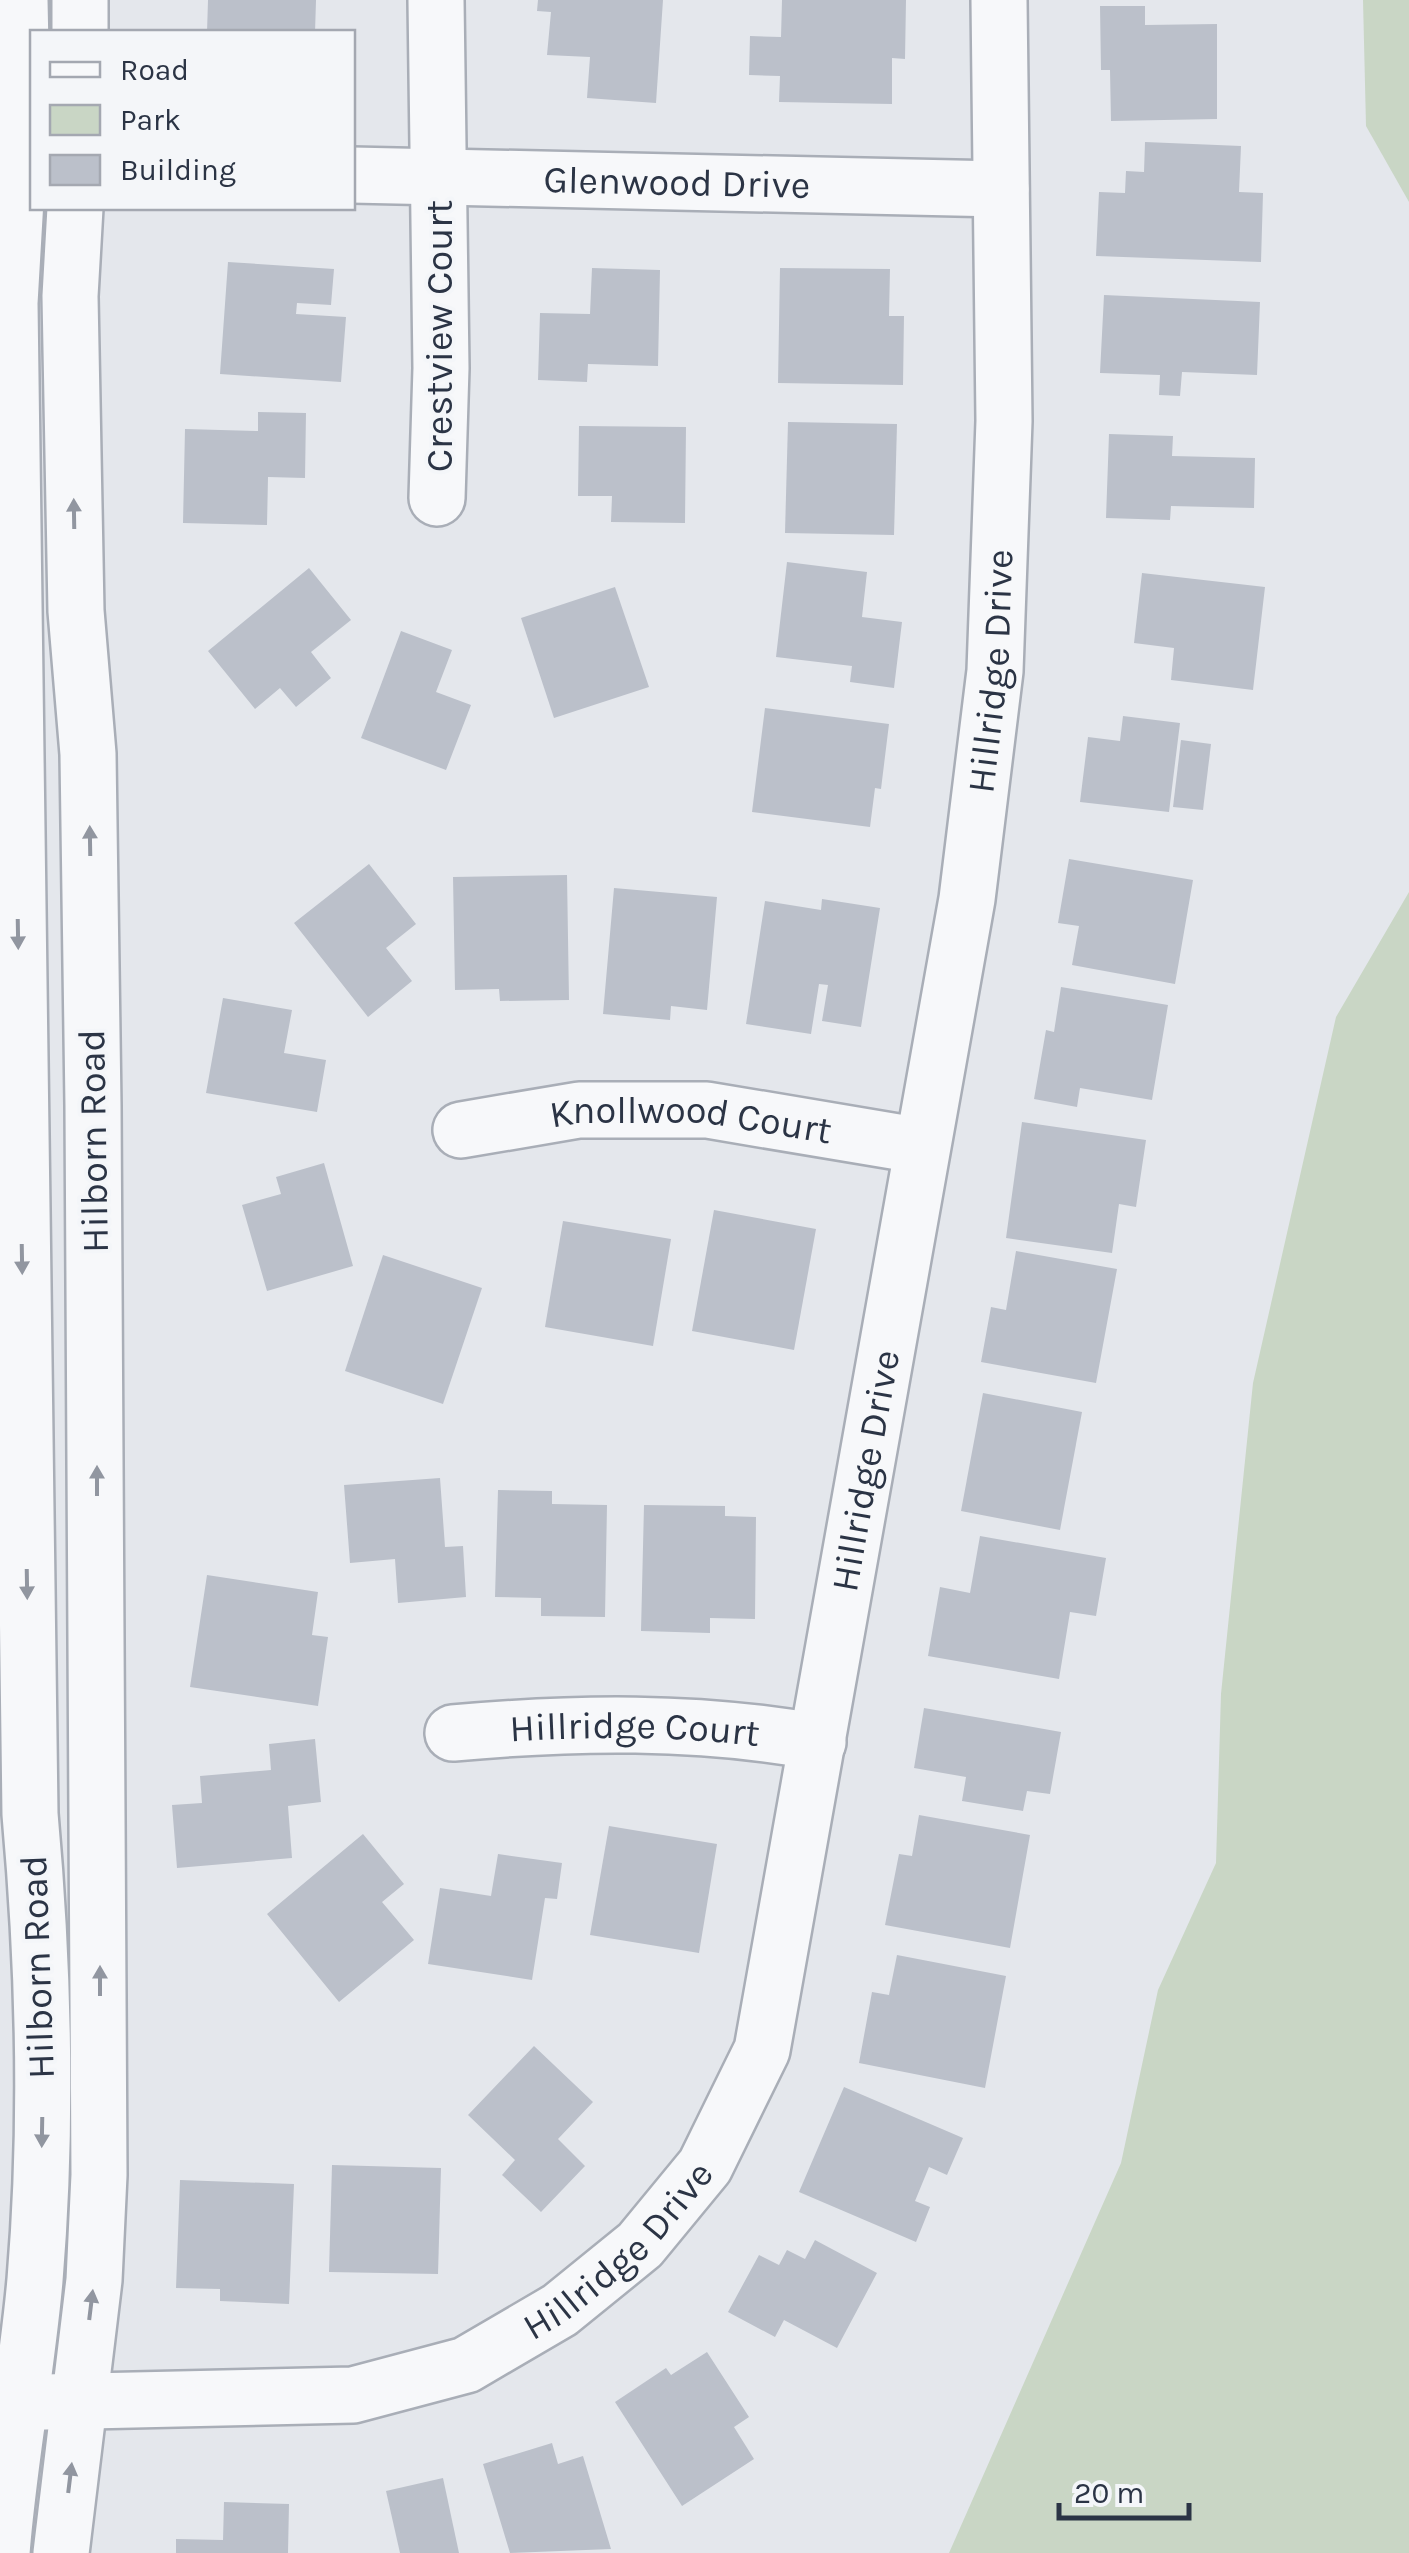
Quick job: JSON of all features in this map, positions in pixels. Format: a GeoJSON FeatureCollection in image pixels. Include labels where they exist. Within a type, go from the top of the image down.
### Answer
{"type":"FeatureCollection","features":[{"type":"Feature","properties":{"kind":"street","name":"Hilborn Road"},"geometry":{"type":"LineString","coordinates":[[2,2553],[10,2403],[42,2175],[44,1964],[30,1814],[10,304],[20,0]]}},
{"type":"Feature","properties":{"kind":"street"},"geometry":{"type":"LineString","coordinates":[[80,0],[80,30]]}},
{"type":"Feature","properties":{"kind":"street","name":"Crestview Court"},"geometry":{"type":"LineString","coordinates":[[436,0],[440,174],[438,498]]}},
{"type":"Feature","properties":{"kind":"street","name":"Hillridge Drive"},"geometry":{"type":"LineString","coordinates":[[10,2403],[353,2396],[466,2366],[560,2310],[640,2244],[705,2166],[762,2050],[966,898],[995,671],[1004,421],[999,0]]}},
{"type":"Feature","properties":{"kind":"street","name":"Glenwood Drive"},"geometry":{"type":"LineString","coordinates":[[355,174],[1001,188]]}},
{"type":"Feature","properties":{"kind":"street","name":"Hilborn Road"},"geometry":{"type":"LineString","coordinates":[[61,2553],[100,2175],[88,754],[76,612],[70,296],[75,210]]}},
{"type":"Feature","properties":{"kind":"street","name":"Knollwood Court"},"geometry":{"type":"LineString","coordinates":[[461,1130],[580,1110],[707,1110],[922,1146]]}},
{"type":"Feature","properties":{"kind":"street","name":"Hillridge Court"},"geometry":{"type":"LineString","coordinates":[[454,1732],[581,1722],[751,1730],[818,1742]]}},
{"type":"Feature","properties":{"kind":"green space"},"geometry":{"type":"Polygon","coordinates":[[[1363,0],[1409,0],[1409,202],[1366,126],[1363,0]]]}},
{"type":"Feature","properties":{"kind":"green space"},"geometry":{"type":"Polygon","coordinates":[[[1409,892],[1409,2553],[949,2553],[1121,2163],[1158,1990],[1216,1863],[1221,1694],[1253,1383],[1336,1017],[1409,892]]]}},
{"type":"Feature","properties":{"kind":"building"},"geometry":{"type":"Polygon","coordinates":[[[208,0],[316,0],[315,30],[207,30],[208,0]]]}},
{"type":"Feature","properties":{"kind":"building"},"geometry":{"type":"Polygon","coordinates":[[[538,0],[663,0],[656,103],[587,98],[590,57],[547,55],[551,12],[537,11],[538,0]]]}},
{"type":"Feature","properties":{"kind":"building"},"geometry":{"type":"Polygon","coordinates":[[[782,0],[906,0],[905,59],[892,58],[892,104],[779,102],[780,76],[749,75],[750,36],[781,37],[782,0]]]}},
{"type":"Feature","properties":{"kind":"building"},"geometry":{"type":"Polygon","coordinates":[[[1100,6],[1145,6],[1145,25],[1217,24],[1217,119],[1111,121],[1110,70],[1101,70],[1100,6]]]}},
{"type":"Feature","properties":{"kind":"building"},"geometry":{"type":"Polygon","coordinates":[[[1145,142],[1241,146],[1239,192],[1263,193],[1261,262],[1096,256],[1099,192],[1125,193],[1126,171],[1144,172],[1145,142]]]}},
{"type":"Feature","properties":{"kind":"building"},"geometry":{"type":"Polygon","coordinates":[[[228,262],[334,269],[331,305],[297,303],[296,314],[346,317],[341,382],[220,374],[228,262]]]}},
{"type":"Feature","properties":{"kind":"building"},"geometry":{"type":"Polygon","coordinates":[[[592,268],[660,270],[658,366],[588,364],[587,382],[538,380],[540,313],[590,314],[592,268]]]}},
{"type":"Feature","properties":{"kind":"building"},"geometry":{"type":"Polygon","coordinates":[[[780,268],[890,269],[889,316],[904,316],[903,385],[778,383],[780,268]]]}},
{"type":"Feature","properties":{"kind":"building"},"geometry":{"type":"Polygon","coordinates":[[[1104,295],[1260,302],[1257,375],[1182,372],[1180,396],[1159,395],[1160,375],[1100,373],[1104,295]]]}},
{"type":"Feature","properties":{"kind":"building"},"geometry":{"type":"Polygon","coordinates":[[[258,412],[306,413],[305,478],[268,477],[267,525],[183,523],[185,429],[258,431],[258,412]]]}},
{"type":"Feature","properties":{"kind":"building"},"geometry":{"type":"Polygon","coordinates":[[[788,422],[897,424],[894,535],[785,533],[788,422]]]}},
{"type":"Feature","properties":{"kind":"building"},"geometry":{"type":"Polygon","coordinates":[[[579,426],[686,427],[685,523],[611,522],[612,496],[578,496],[579,426]]]}},
{"type":"Feature","properties":{"kind":"building"},"geometry":{"type":"Polygon","coordinates":[[[1109,434],[1173,436],[1172,456],[1255,458],[1254,508],[1171,506],[1170,520],[1106,518],[1109,434]]]}},
{"type":"Feature","properties":{"kind":"building"},"geometry":{"type":"Polygon","coordinates":[[[787,562],[867,572],[862,617],[902,622],[894,688],[850,682],[852,666],[776,657],[787,562]]]}},
{"type":"Feature","properties":{"kind":"building"},"geometry":{"type":"Polygon","coordinates":[[[309,568],[351,620],[311,652],[331,678],[296,707],[280,688],[255,709],[208,651],[309,568]]]}},
{"type":"Feature","properties":{"kind":"building"},"geometry":{"type":"Polygon","coordinates":[[[1142,573],[1265,587],[1253,690],[1171,680],[1174,648],[1134,643],[1142,573]]]}},
{"type":"Feature","properties":{"kind":"building"},"geometry":{"type":"Polygon","coordinates":[[[615,587],[649,687],[554,718],[521,618],[615,587]]]}},
{"type":"Feature","properties":{"kind":"building"},"geometry":{"type":"Polygon","coordinates":[[[401,631],[452,650],[436,692],[471,705],[446,770],[361,738],[401,631]]]}},
{"type":"Feature","properties":{"kind":"building"},"geometry":{"type":"Polygon","coordinates":[[[765,708],[889,724],[881,789],[875,788],[870,827],[752,812],[765,708]]]}},
{"type":"Feature","properties":{"kind":"building"},"geometry":{"type":"Polygon","coordinates":[[[1123,716],[1180,723],[1169,812],[1080,802],[1088,737],[1120,741],[1123,716]]]}},
{"type":"Feature","properties":{"kind":"building"},"geometry":{"type":"Polygon","coordinates":[[[1181,740],[1211,744],[1203,810],[1173,807],[1181,740]]]}},
{"type":"Feature","properties":{"kind":"building"},"geometry":{"type":"Polygon","coordinates":[[[1069,859],[1193,880],[1175,984],[1072,965],[1079,926],[1058,923],[1069,859]]]}},
{"type":"Feature","properties":{"kind":"building"},"geometry":{"type":"Polygon","coordinates":[[[369,864],[416,924],[386,948],[412,981],[368,1017],[294,923],[369,864]]]}},
{"type":"Feature","properties":{"kind":"building"},"geometry":{"type":"Polygon","coordinates":[[[567,875],[569,1000],[500,1001],[499,989],[455,990],[453,877],[567,875]]]}},
{"type":"Feature","properties":{"kind":"building"},"geometry":{"type":"Polygon","coordinates":[[[614,888],[717,897],[707,1010],[671,1006],[670,1020],[603,1014],[614,888]]]}},
{"type":"Feature","properties":{"kind":"building"},"geometry":{"type":"Polygon","coordinates":[[[822,899],[880,908],[861,1027],[822,1021],[828,985],[819,984],[811,1034],[746,1024],[765,901],[821,910],[822,899]]]}},
{"type":"Feature","properties":{"kind":"building"},"geometry":{"type":"Polygon","coordinates":[[[1061,987],[1168,1005],[1152,1100],[1080,1088],[1077,1107],[1034,1099],[1046,1030],[1054,1032],[1061,987]]]}},
{"type":"Feature","properties":{"kind":"building"},"geometry":{"type":"Polygon","coordinates":[[[223,998],[292,1010],[284,1053],[326,1060],[317,1112],[206,1093],[223,998]]]}},
{"type":"Feature","properties":{"kind":"building"},"geometry":{"type":"Polygon","coordinates":[[[1022,1122],[1146,1140],[1136,1207],[1119,1204],[1112,1253],[1006,1238],[1022,1122]]]}},
{"type":"Feature","properties":{"kind":"building"},"geometry":{"type":"Polygon","coordinates":[[[324,1163],[353,1266],[267,1291],[242,1205],[281,1194],[276,1177],[324,1163]]]}},
{"type":"Feature","properties":{"kind":"building"},"geometry":{"type":"Polygon","coordinates":[[[714,1210],[816,1229],[794,1350],[692,1331],[714,1210]]]}},
{"type":"Feature","properties":{"kind":"building"},"geometry":{"type":"Polygon","coordinates":[[[563,1221],[671,1239],[653,1346],[545,1327],[563,1221]]]}},
{"type":"Feature","properties":{"kind":"building"},"geometry":{"type":"Polygon","coordinates":[[[1016,1251],[1117,1269],[1096,1383],[981,1362],[991,1307],[1006,1310],[1016,1251]]]}},
{"type":"Feature","properties":{"kind":"building"},"geometry":{"type":"Polygon","coordinates":[[[383,1255],[482,1288],[443,1404],[345,1371],[383,1255]]]}},
{"type":"Feature","properties":{"kind":"building"},"geometry":{"type":"Polygon","coordinates":[[[983,1393],[1082,1412],[1060,1530],[961,1511],[983,1393]]]}},
{"type":"Feature","properties":{"kind":"building"},"geometry":{"type":"Polygon","coordinates":[[[440,1478],[445,1547],[463,1546],[466,1597],[398,1603],[395,1559],[350,1563],[344,1485],[440,1478]]]}},
{"type":"Feature","properties":{"kind":"building"},"geometry":{"type":"Polygon","coordinates":[[[498,1490],[552,1491],[552,1504],[607,1505],[605,1617],[541,1616],[541,1598],[495,1597],[498,1490]]]}},
{"type":"Feature","properties":{"kind":"building"},"geometry":{"type":"Polygon","coordinates":[[[644,1505],[725,1506],[725,1516],[756,1517],[755,1619],[710,1618],[710,1633],[641,1631],[644,1505]]]}},
{"type":"Feature","properties":{"kind":"building"},"geometry":{"type":"Polygon","coordinates":[[[980,1536],[1106,1558],[1096,1616],[1070,1612],[1059,1679],[928,1656],[940,1587],[970,1593],[980,1536]]]}},
{"type":"Feature","properties":{"kind":"building"},"geometry":{"type":"Polygon","coordinates":[[[207,1575],[318,1592],[312,1635],[328,1637],[318,1706],[190,1687],[207,1575]]]}},
{"type":"Feature","properties":{"kind":"building"},"geometry":{"type":"Polygon","coordinates":[[[924,1708],[1061,1732],[1050,1794],[1027,1791],[1023,1811],[962,1801],[966,1777],[914,1768],[924,1708]]]}},
{"type":"Feature","properties":{"kind":"building"},"geometry":{"type":"Polygon","coordinates":[[[315,1739],[321,1802],[288,1806],[292,1858],[177,1868],[172,1805],[202,1803],[200,1776],[271,1770],[269,1744],[315,1739]]]}},
{"type":"Feature","properties":{"kind":"building"},"geometry":{"type":"Polygon","coordinates":[[[919,1815],[1030,1835],[1010,1948],[885,1925],[899,1854],[912,1856],[919,1815]]]}},
{"type":"Feature","properties":{"kind":"building"},"geometry":{"type":"Polygon","coordinates":[[[609,1826],[717,1844],[699,1953],[590,1935],[609,1826]]]}},
{"type":"Feature","properties":{"kind":"building"},"geometry":{"type":"Polygon","coordinates":[[[363,1834],[404,1884],[382,1902],[414,1940],[339,2002],[267,1914],[363,1834]]]}},
{"type":"Feature","properties":{"kind":"building"},"geometry":{"type":"Polygon","coordinates":[[[498,1854],[562,1863],[557,1899],[545,1898],[532,1980],[428,1964],[440,1888],[491,1896],[498,1854]]]}},
{"type":"Feature","properties":{"kind":"building"},"geometry":{"type":"Polygon","coordinates":[[[897,1955],[1006,1976],[985,2088],[859,2063],[872,1992],[889,1995],[897,1955]]]}},
{"type":"Feature","properties":{"kind":"building"},"geometry":{"type":"Polygon","coordinates":[[[534,2046],[593,2102],[558,2139],[585,2166],[541,2212],[502,2175],[515,2160],[468,2115],[534,2046]]]}},
{"type":"Feature","properties":{"kind":"building"},"geometry":{"type":"Polygon","coordinates":[[[844,2087],[963,2138],[947,2175],[929,2167],[915,2201],[930,2207],[916,2242],[799,2192],[844,2087]]]}},
{"type":"Feature","properties":{"kind":"building"},"geometry":{"type":"Polygon","coordinates":[[[332,2165],[441,2168],[438,2274],[329,2272],[332,2165]]]}},
{"type":"Feature","properties":{"kind":"building"},"geometry":{"type":"Polygon","coordinates":[[[180,2180],[294,2184],[289,2304],[220,2301],[220,2289],[176,2288],[180,2180]]]}},
{"type":"Feature","properties":{"kind":"building"},"geometry":{"type":"Polygon","coordinates":[[[815,2240],[877,2273],[837,2348],[784,2320],[775,2337],[728,2312],[759,2255],[779,2265],[787,2250],[805,2259],[815,2240]]]}},
{"type":"Feature","properties":{"kind":"building"},"geometry":{"type":"Polygon","coordinates":[[[707,2352],[749,2417],[734,2427],[754,2459],[682,2506],[615,2402],[666,2368],[671,2375],[707,2352]]]}},
{"type":"Feature","properties":{"kind":"building"},"geometry":{"type":"Polygon","coordinates":[[[552,2443],[558,2464],[583,2456],[611,2549],[510,2553],[483,2464],[552,2443]]]}},
{"type":"Feature","properties":{"kind":"building"},"geometry":{"type":"Polygon","coordinates":[[[443,2478],[459,2553],[400,2553],[386,2491],[443,2478]]]}},
{"type":"Feature","properties":{"kind":"building"},"geometry":{"type":"Polygon","coordinates":[[[224,2502],[289,2504],[288,2553],[176,2553],[176,2539],[223,2540],[224,2502]]]}}]}
